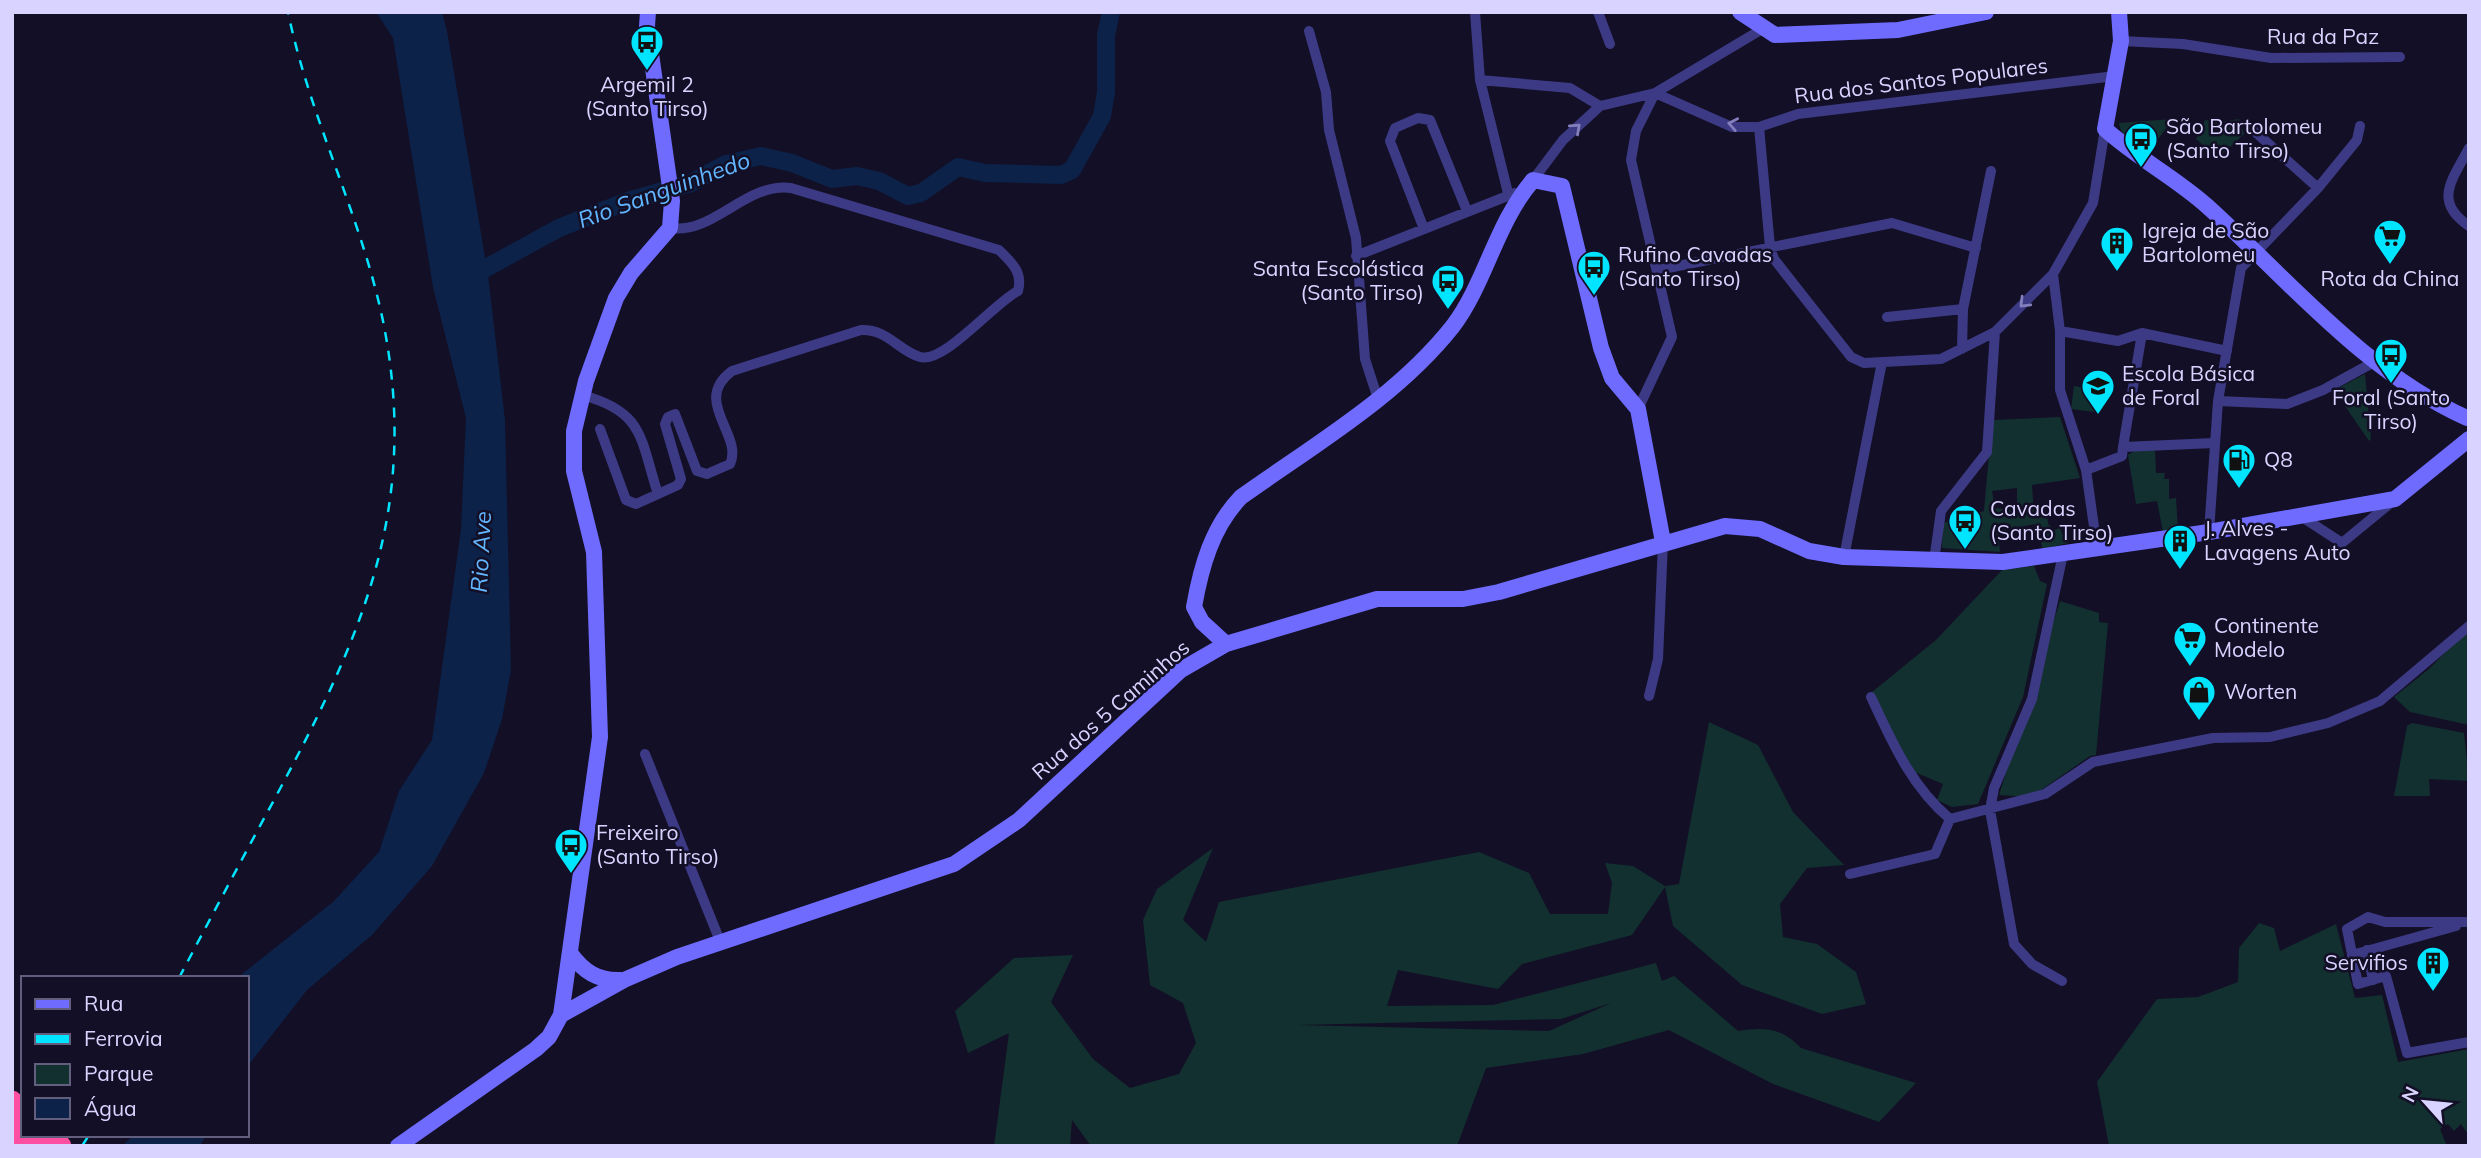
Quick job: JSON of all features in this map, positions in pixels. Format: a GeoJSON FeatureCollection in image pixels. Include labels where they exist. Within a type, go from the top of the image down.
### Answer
{"type":"FeatureCollection","features":[{"type":"Feature","properties":{"kind":"street"},"geometry":{"type":"LineString","coordinates":[[398,1146],[536,1049],[550,1037],[561,1015],[600,737],[594,552],[574,471],[574,431],[582,395],[616,298],[631,273],[670,228],[670,178],[647,26],[648,12]]}},
{"type":"Feature","properties":{"kind":"street"},"geometry":{"type":"LineString","coordinates":[[1475,12],[1480,80],[1522,188]]}},
{"type":"Feature","properties":{"kind":"street"},"geometry":{"type":"LineString","coordinates":[[1598,12],[1610,44]]}},
{"type":"Feature","properties":{"kind":"street"},"geometry":{"type":"LineString","coordinates":[[1740,12],[1775,35],[1898,30],[1986,12]]}},
{"type":"Feature","properties":{"kind":"street"},"geometry":{"type":"LineString","coordinates":[[1759,127],[1770,247],[1774,259],[1851,357],[1864,363],[1941,359],[1995,332],[2053,274],[2093,203],[2121,41],[2119,12]]}},
{"type":"Feature","properties":{"kind":"street"},"geometry":{"type":"LineString","coordinates":[[1226,644],[1202,622],[1194,607],[1201,569],[1225,513],[1241,497],[1394,388],[1452,326],[1522,188],[1563,141],[1600,106],[1655,93],[1764,28]]}},
{"type":"Feature","properties":{"kind":"street"},"geometry":{"type":"LineString","coordinates":[[1309,31],[1326,92],[1329,131],[1356,239],[1365,359],[1378,399]]}},
{"type":"Feature","properties":{"kind":"street","name":"Rua da Paz"},"geometry":{"type":"LineString","coordinates":[[2121,41],[2183,44],[2271,58],[2400,57]]}},
{"type":"Feature","properties":{"kind":"street","name":"Rua dos Santos Populares"},"geometry":{"type":"LineString","coordinates":[[1655,93],[1732,127],[1759,127],[1798,114],[2115,76]]}},
{"type":"Feature","properties":{"kind":"street"},"geometry":{"type":"LineString","coordinates":[[1480,80],[1570,88],[1600,106]]}},
{"type":"Feature","properties":{"kind":"street"},"geometry":{"type":"LineString","coordinates":[[1638,409],[1672,337],[1631,160],[1636,131],[1655,93]]}},
{"type":"Feature","properties":{"kind":"street"},"geometry":{"type":"LineString","coordinates":[[1424,229],[1390,141],[1395,128],[1418,118],[1430,120],[1467,211]]}},
{"type":"Feature","properties":{"kind":"street"},"geometry":{"type":"LineString","coordinates":[[2209,532],[2218,401],[2241,268],[2318,188],[2357,140],[2360,126]]}},
{"type":"Feature","properties":{"kind":"street"},"geometry":{"type":"LineString","coordinates":[[2105,129],[2128,150],[2205,204],[2374,362],[2468,416],[2465,429],[2469,439],[2332,552]]}},
{"type":"Feature","properties":{"kind":"street"},"geometry":{"type":"LineString","coordinates":[[2252,129],[2318,188]]}},
{"type":"Feature","properties":{"kind":"street"},"geometry":{"type":"LineString","coordinates":[[2469,148],[2451,183],[2447,199],[2454,216],[2469,226]]}},
{"type":"Feature","properties":{"kind":"street"},"geometry":{"type":"LineString","coordinates":[[1962,349],[1963,309],[1991,171]]}},
{"type":"Feature","properties":{"kind":"street"},"geometry":{"type":"LineString","coordinates":[[1356,256],[1522,188],[1562,186],[1601,348],[1612,378],[1638,409],[1663,542],[1658,659],[1649,696]]}},
{"type":"Feature","properties":{"kind":"street"},"geometry":{"type":"LineString","coordinates":[[600,429],[626,500],[636,504],[678,485],[681,479],[665,424],[668,417],[675,414],[697,471],[706,474],[732,461],[733,453],[716,400],[721,383],[732,370],[861,330],[880,332],[918,356],[933,357],[965,334],[997,304],[1018,291],[1021,281],[1016,267],[999,250],[791,188],[778,187],[758,193],[685,231],[670,228]]}},
{"type":"Feature","properties":{"kind":"street"},"geometry":{"type":"LineString","coordinates":[[1658,270],[1892,223],[1976,248]]}},
{"type":"Feature","properties":{"kind":"street"},"geometry":{"type":"LineString","coordinates":[[2053,274],[2060,331],[2060,390],[2086,470],[2097,548]]}},
{"type":"Feature","properties":{"kind":"street"},"geometry":{"type":"LineString","coordinates":[[1887,317],[1963,309]]}},
{"type":"Feature","properties":{"kind":"street"},"geometry":{"type":"LineString","coordinates":[[2060,331],[2118,341],[2142,333],[2227,351]]}},
{"type":"Feature","properties":{"kind":"street"},"geometry":{"type":"LineString","coordinates":[[1934,561],[1941,511],[1987,452],[1995,332]]}},
{"type":"Feature","properties":{"kind":"street"},"geometry":{"type":"LineString","coordinates":[[2086,470],[2122,456],[2142,333]]}},
{"type":"Feature","properties":{"kind":"street"},"geometry":{"type":"LineString","coordinates":[[1844,556],[1882,362]]}},
{"type":"Feature","properties":{"kind":"street"},"geometry":{"type":"LineString","coordinates":[[2218,401],[2287,404],[2323,390],[2374,362]]}},
{"type":"Feature","properties":{"kind":"street"},"geometry":{"type":"LineString","coordinates":[[582,395],[616,408],[633,421],[658,494]]}},
{"type":"Feature","properties":{"kind":"street"},"geometry":{"type":"LineString","coordinates":[[2123,447],[2214,443]]}},
{"type":"Feature","properties":{"kind":"street","name":"Rua dos 5 Caminhos"},"geometry":{"type":"LineString","coordinates":[[561,1015],[624,980],[720,941],[954,864],[1019,820],[1181,670],[1206,653],[1226,644],[1377,599],[1463,599],[1499,592],[1725,526],[1760,529],[1809,551],[1844,556],[2003,562],[2209,532],[2395,499]]}},
{"type":"Feature","properties":{"kind":"street"},"geometry":{"type":"LineString","coordinates":[[2300,515],[2342,543]]}},
{"type":"Feature","properties":{"kind":"street"},"geometry":{"type":"LineString","coordinates":[[2062,981],[2032,964],[2014,944],[1990,810],[1994,788],[2032,699],[2063,554]]}},
{"type":"Feature","properties":{"kind":"street"},"geometry":{"type":"LineString","coordinates":[[1202,622],[1206,653]]}},
{"type":"Feature","properties":{"kind":"street"},"geometry":{"type":"LineString","coordinates":[[1950,819],[2045,794],[2093,762],[2179,743],[2270,737],[2328,723],[2380,701],[2469,626]]}},
{"type":"Feature","properties":{"kind":"street"},"geometry":{"type":"LineString","coordinates":[[1871,697],[1898,757],[1930,802],[1950,819]]}},
{"type":"Feature","properties":{"kind":"street"},"geometry":{"type":"LineString","coordinates":[[645,754],[720,941]]}},
{"type":"Feature","properties":{"kind":"street"},"geometry":{"type":"LineString","coordinates":[[1850,874],[1934,854],[1950,819]]}},
{"type":"Feature","properties":{"kind":"street"},"geometry":{"type":"LineString","coordinates":[[2469,922],[2385,922],[2368,917],[2347,929],[2358,984],[2386,976],[2407,1053],[2469,1042]]}},
{"type":"Feature","properties":{"kind":"street"},"geometry":{"type":"LineString","coordinates":[[2352,955],[2469,922]]}},
{"type":"Feature","properties":{"kind":"street"},"geometry":{"type":"LineString","coordinates":[[2367,950],[2373,980]]}},
{"type":"Feature","properties":{"kind":"street"},"geometry":{"type":"LineString","coordinates":[[570,953],[588,973],[605,981],[624,980]]}},
{"type":"Feature","properties":{"kind":"green space"},"geometry":{"type":"Polygon","coordinates":[[[2173,119],[2150,150],[2129,141],[2119,123],[2173,119]]]}},
{"type":"Feature","properties":{"kind":"green space"},"geometry":{"type":"Polygon","coordinates":[[[2239,119],[2244,134],[2218,158],[2196,139],[2205,120],[2221,122],[2239,119]]]}},
{"type":"Feature","properties":{"kind":"green space"},"geometry":{"type":"Polygon","coordinates":[[[2365,374],[2371,439],[2369,441],[2334,390],[2365,374]]]}},
{"type":"Feature","properties":{"kind":"green space"},"geometry":{"type":"Polygon","coordinates":[[[2074,386],[2099,390],[2095,412],[2071,409],[2074,386]]]}},
{"type":"Feature","properties":{"kind":"green space"},"geometry":{"type":"Polygon","coordinates":[[[2060,417],[2080,478],[2032,485],[2034,513],[2047,512],[2048,524],[2055,530],[2060,527],[2062,534],[2066,534],[2068,543],[2043,549],[2034,524],[1998,532],[2000,552],[1942,548],[1943,523],[1984,511],[1992,420],[2060,417]],[[2017,488],[1992,491],[1995,508],[2017,511],[2017,488]]]}},
{"type":"Feature","properties":{"kind":"green space"},"geometry":{"type":"Polygon","coordinates":[[[2155,450],[2156,473],[2165,473],[2164,479],[2169,479],[2169,499],[2176,498],[2178,530],[2163,532],[2157,501],[2136,504],[2128,455],[2134,451],[2155,450]]]}},
{"type":"Feature","properties":{"kind":"green space"},"geometry":{"type":"Polygon","coordinates":[[[2034,566],[2040,581],[2047,584],[2023,697],[1978,804],[1952,807],[1937,800],[1943,784],[1912,771],[1891,735],[1872,692],[1936,640],[2002,570],[2034,566]]]}},
{"type":"Feature","properties":{"kind":"green space"},"geometry":{"type":"Polygon","coordinates":[[[2060,601],[2099,613],[2099,622],[2108,623],[2096,755],[2090,756],[2031,797],[1999,795],[2060,601]]]}},
{"type":"Feature","properties":{"kind":"green space"},"geometry":{"type":"Polygon","coordinates":[[[2469,628],[2469,725],[2410,712],[2394,697],[2430,668],[2469,628]]]}},
{"type":"Feature","properties":{"kind":"green space"},"geometry":{"type":"Polygon","coordinates":[[[1709,722],[1758,745],[1793,812],[1844,865],[1807,868],[1780,904],[1783,937],[1817,944],[1856,972],[1866,1004],[1822,1014],[1742,985],[1673,926],[1665,887],[1632,935],[1522,964],[1498,989],[1398,970],[1387,1006],[1493,1005],[1656,963],[1662,981],[1674,976],[1738,1031],[1772,1030],[1787,1036],[1801,1048],[1916,1083],[1879,1122],[1773,1084],[1669,1030],[1583,1054],[1486,1068],[1457,1146],[1091,1146],[1072,1120],[1070,1146],[994,1146],[1009,1033],[968,1053],[955,1011],[1014,958],[1073,955],[1051,1002],[1093,1059],[1130,1088],[1179,1074],[1196,1043],[1183,1003],[1150,985],[1143,920],[1157,889],[1213,848],[1183,920],[1206,942],[1219,902],[1479,852],[1529,873],[1550,914],[1608,914],[1612,883],[1605,863],[1633,866],[1665,886],[1679,884],[1709,722]],[[1611,1003],[1561,1019],[1297,1025],[1549,1031],[1611,1003]]]}},
{"type":"Feature","properties":{"kind":"green space"},"geometry":{"type":"Polygon","coordinates":[[[2412,723],[2464,733],[2469,781],[2429,779],[2430,796],[2394,796],[2407,726],[2412,723]]]}},
{"type":"Feature","properties":{"kind":"green space"},"geometry":{"type":"Polygon","coordinates":[[[2259,923],[2274,928],[2280,951],[2336,924],[2355,998],[2382,995],[2398,1062],[2469,1049],[2469,1136],[2461,1124],[2454,1131],[2448,1124],[2440,1129],[2447,1146],[2109,1146],[2097,1082],[2157,999],[2198,997],[2238,982],[2239,948],[2259,923]]]}},
{"type":"Feature","properties":{"kind":"water","name":"Rio Ave"},"geometry":{"type":"Polygon","coordinates":[[[376,12],[442,12],[488,275],[505,420],[511,670],[502,719],[484,773],[432,866],[372,935],[307,990],[248,1066],[248,976],[240,976],[333,902],[379,852],[399,791],[432,740],[461,529],[466,418],[433,287],[393,38],[376,12]]]}},
{"type":"Feature","properties":{"kind":"water"},"geometry":{"type":"Polygon","coordinates":[[[132,1137],[205,1137],[200,1146],[122,1146],[132,1137]]]}},
{"type":"Feature","properties":{"kind":"waterway","name":"Rio Sanguinhedo"},"geometry":{"type":"LineString","coordinates":[[466,279],[559,228],[628,201],[691,183],[726,164],[761,156],[792,163],[832,179],[857,176],[879,181],[908,196],[921,193],[958,167],[985,173],[1061,175],[1072,170],[1102,116],[1106,92],[1106,35],[1111,12]]}},
{"type":"Feature","properties":{"kind":"railway"},"geometry":{"type":"LineString","coordinates":[[180,976],[333,684],[375,571],[388,513],[394,453],[393,389],[383,321],[362,243],[297,52],[288,12]]}},
{"type":"Feature","properties":{"kind":"railway"},"geometry":{"type":"LineString","coordinates":[[82,1146],[88,1137]]}},
{"type":"Feature","properties":{"kind":"place","name":"Argemil 2 (Santo Tirso)"},"geometry":{"type":"Point","coordinates":[647,72]}},
{"type":"Feature","properties":{"kind":"place","name":"São Bartolomeu (Santo Tirso)"},"geometry":{"type":"Point","coordinates":[2141,169]}},
{"type":"Feature","properties":{"kind":"place","name":"Rota da China"},"geometry":{"type":"Point","coordinates":[2390,266]}},
{"type":"Feature","properties":{"kind":"place","name":"Igreja de São Bartolomeu"},"geometry":{"type":"Point","coordinates":[2117,273]}},
{"type":"Feature","properties":{"kind":"place","name":"Rufino Cavadas (Santo Tirso)"},"geometry":{"type":"Point","coordinates":[1594,297]}},
{"type":"Feature","properties":{"kind":"place","name":"Santa Escolástica (Santo Tirso)"},"geometry":{"type":"Point","coordinates":[1448,311]}},
{"type":"Feature","properties":{"kind":"place","name":"Foral (Santo Tirso)"},"geometry":{"type":"Point","coordinates":[2391,385]}},
{"type":"Feature","properties":{"kind":"place","name":"Escola Básica de Foral"},"geometry":{"type":"Point","coordinates":[2098,416]}},
{"type":"Feature","properties":{"kind":"place","name":"Q8"},"geometry":{"type":"Point","coordinates":[2239,490]}},
{"type":"Feature","properties":{"kind":"place","name":"Cavadas (Santo Tirso)"},"geometry":{"type":"Point","coordinates":[1965,551]}},
{"type":"Feature","properties":{"kind":"place","name":"J. Alves - Lavagens Auto"},"geometry":{"type":"Point","coordinates":[2180,571]}},
{"type":"Feature","properties":{"kind":"place","name":"Continente Modelo"},"geometry":{"type":"Point","coordinates":[2190,668]}},
{"type":"Feature","properties":{"kind":"place","name":"Worten"},"geometry":{"type":"Point","coordinates":[2199,722]}},
{"type":"Feature","properties":{"kind":"place","name":"Freixeiro (Santo Tirso)"},"geometry":{"type":"Point","coordinates":[571,875]}},
{"type":"Feature","properties":{"kind":"place","name":"Servifios"},"geometry":{"type":"Point","coordinates":[2433,993]}}]}
